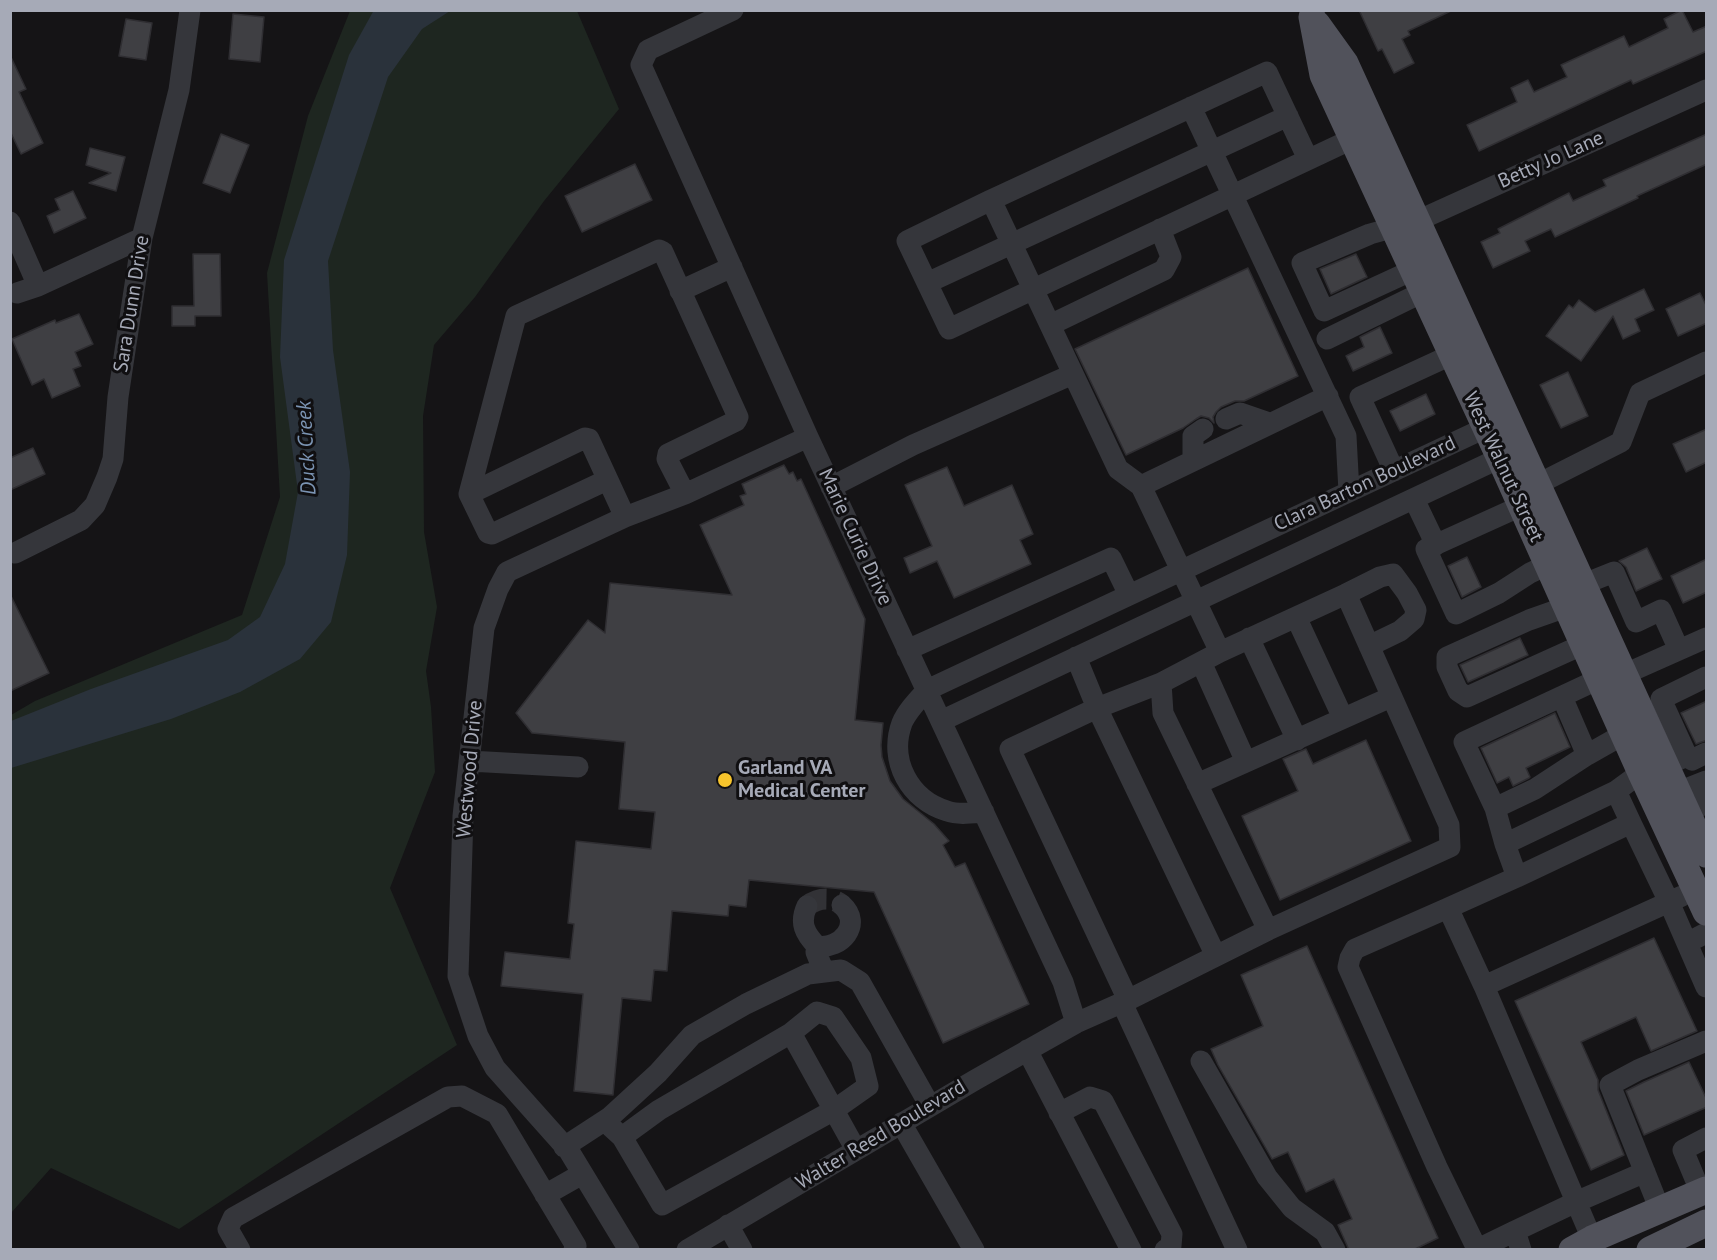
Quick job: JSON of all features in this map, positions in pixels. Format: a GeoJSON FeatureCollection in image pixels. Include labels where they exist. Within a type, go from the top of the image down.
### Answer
{"type":"FeatureCollection","features":[{"type":"Feature","properties":{"kind":"main road","name":"West Walnut Street"},"geometry":{"type":"LineString","coordinates":[[1311,14],[1323,75],[1352,139],[1405,224],[1514,431],[1584,584],[1612,677],[1624,734],[1675,762]]}},
{"type":"Feature","properties":{"kind":"main road","name":"West Walnut Street"},"geometry":{"type":"LineString","coordinates":[[1311,14],[1345,63],[1405,224],[1418,281],[1500,458],[1582,645],[1612,677],[1675,762],[1707,854]]}},
{"type":"Feature","properties":{"kind":"main road","name":"West Walnut Street"},"geometry":{"type":"LineString","coordinates":[[1675,762],[1701,901]]}},
{"type":"Feature","properties":{"kind":"main road"},"geometry":{"type":"LineString","coordinates":[[1582,1244],[1704,1191]]}},
{"type":"Feature","properties":{"kind":"main road"},"geometry":{"type":"LineString","coordinates":[[1657,1248],[1707,1223]]}},
{"type":"Feature","properties":{"kind":"street","name":"Sara Dunn Drive"},"geometry":{"type":"LineString","coordinates":[[12,551],[81,520],[95,505],[113,459],[118,397],[142,237],[179,90],[190,10]]}},
{"type":"Feature","properties":{"kind":"street","name":"Marie Curie Drive"},"geometry":{"type":"LineString","coordinates":[[733,10],[648,50],[641,64],[808,437],[1063,982],[1076,1023]]}},
{"type":"Feature","properties":{"kind":"street"},"geometry":{"type":"LineString","coordinates":[[1308,159],[1267,72],[907,241],[949,329],[1352,139]]}},
{"type":"Feature","properties":{"kind":"street","name":"Betty Jo Lane"},"geometry":{"type":"LineString","coordinates":[[1418,281],[1324,311],[1302,263],[1370,234],[1405,224],[1707,90]]}},
{"type":"Feature","properties":{"kind":"street"},"geometry":{"type":"LineString","coordinates":[[1191,107],[1346,436],[1349,492]]}},
{"type":"Feature","properties":{"kind":"street"},"geometry":{"type":"LineString","coordinates":[[927,283],[1288,116]]}},
{"type":"Feature","properties":{"kind":"street"},"geometry":{"type":"LineString","coordinates":[[991,200],[1118,469],[1141,486],[1220,652]]}},
{"type":"Feature","properties":{"kind":"street"},"geometry":{"type":"LineString","coordinates":[[10,222],[38,286]]}},
{"type":"Feature","properties":{"kind":"street"},"geometry":{"type":"LineString","coordinates":[[1050,325],[1164,270],[1171,257],[1160,229]]}},
{"type":"Feature","properties":{"kind":"street"},"geometry":{"type":"LineString","coordinates":[[17,294],[142,237]]}},
{"type":"Feature","properties":{"kind":"street"},"geometry":{"type":"LineString","coordinates":[[607,480],[492,534],[488,533],[469,494],[516,316],[658,250],[663,252],[738,417],[736,422],[668,454],[668,459],[685,494]]}},
{"type":"Feature","properties":{"kind":"street"},"geometry":{"type":"LineString","coordinates":[[680,291],[732,267]]}},
{"type":"Feature","properties":{"kind":"street"},"geometry":{"type":"LineString","coordinates":[[1327,339],[1418,281]]}},
{"type":"Feature","properties":{"kind":"street"},"geometry":{"type":"LineString","coordinates":[[1394,471],[1360,397],[1451,355]]}},
{"type":"Feature","properties":{"kind":"street"},"geometry":{"type":"LineString","coordinates":[[1538,484],[1621,442],[1640,393],[1707,362]]}},
{"type":"Feature","properties":{"kind":"street"},"geometry":{"type":"LineString","coordinates":[[831,487],[913,445],[1073,374]]}},
{"type":"Feature","properties":{"kind":"street"},"geometry":{"type":"LineString","coordinates":[[1141,486],[1328,396]]}},
{"type":"Feature","properties":{"kind":"street"},"geometry":{"type":"LineString","coordinates":[[1226,419],[1240,413],[1269,423]]}},
{"type":"Feature","properties":{"kind":"street"},"geometry":{"type":"LineString","coordinates":[[1485,428],[1514,431],[1500,458]]}},
{"type":"Feature","properties":{"kind":"street","name":"Clara Barton Boulevard"},"geometry":{"type":"LineString","coordinates":[[927,690],[1485,428]]}},
{"type":"Feature","properties":{"kind":"street"},"geometry":{"type":"LineString","coordinates":[[1193,460],[1193,436],[1203,429]]}},
{"type":"Feature","properties":{"kind":"street","name":"Westwood Drive"},"geometry":{"type":"LineString","coordinates":[[629,1250],[569,1151],[495,1068],[478,1036],[458,976],[463,816],[484,628],[498,589],[507,572],[808,437]]}},
{"type":"Feature","properties":{"kind":"street"},"geometry":{"type":"LineString","coordinates":[[469,494],[585,438],[589,439],[625,518]]}},
{"type":"Feature","properties":{"kind":"street","name":"Clara Barton Boulevard"},"geometry":{"type":"LineString","coordinates":[[941,721],[1500,458]]}},
{"type":"Feature","properties":{"kind":"street"},"geometry":{"type":"LineString","coordinates":[[1414,499],[1436,545]]}},
{"type":"Feature","properties":{"kind":"street"},"geometry":{"type":"LineString","coordinates":[[1521,506],[1426,549],[1456,614],[1499,593],[1547,565]]}},
{"type":"Feature","properties":{"kind":"street"},"geometry":{"type":"LineString","coordinates":[[907,650],[1111,558],[1129,595]]}},
{"type":"Feature","properties":{"kind":"street"},"geometry":{"type":"LineString","coordinates":[[1584,584],[1614,572],[1636,622],[1661,610],[1679,650]]}},
{"type":"Feature","properties":{"kind":"street"},"geometry":{"type":"LineString","coordinates":[[1237,1250],[1010,748],[1097,708],[1161,683],[1220,652],[1380,577],[1393,574],[1416,610],[1414,619],[1400,631],[1369,646]]}},
{"type":"Feature","properties":{"kind":"street"},"geometry":{"type":"LineString","coordinates":[[1197,784],[1392,697],[1346,594]]}},
{"type":"Feature","properties":{"kind":"street"},"geometry":{"type":"LineString","coordinates":[[1566,606],[1447,657],[1448,668],[1458,691],[1467,696],[1582,645]]}},
{"type":"Feature","properties":{"kind":"street"},"geometry":{"type":"LineString","coordinates":[[1296,617],[1343,718]]}},
{"type":"Feature","properties":{"kind":"street"},"geometry":{"type":"LineString","coordinates":[[1250,638],[1297,740]]}},
{"type":"Feature","properties":{"kind":"street"},"geometry":{"type":"LineString","coordinates":[[1517,877],[1495,808],[1464,742],[1562,697],[1707,638]]}},
{"type":"Feature","properties":{"kind":"street"},"geometry":{"type":"LineString","coordinates":[[1076,657],[1097,708],[1216,956]]}},
{"type":"Feature","properties":{"kind":"street"},"geometry":{"type":"LineString","coordinates":[[1201,662],[1246,762]]}},
{"type":"Feature","properties":{"kind":"street"},"geometry":{"type":"LineString","coordinates":[[1505,844],[1616,791],[1631,780],[1675,762],[1662,699],[1707,677]]}},
{"type":"Feature","properties":{"kind":"street"},"geometry":{"type":"LineString","coordinates":[[1161,683],[1163,713],[1268,930]]}},
{"type":"Feature","properties":{"kind":"street"},"geometry":{"type":"LineString","coordinates":[[927,690],[914,704],[902,723],[897,746],[900,768],[911,788],[928,804],[949,812],[984,812]]}},
{"type":"Feature","properties":{"kind":"street","name":"Walter Reed Boulevard"},"geometry":{"type":"LineString","coordinates":[[687,1250],[930,1106],[1076,1023],[1125,1002],[1268,930],[1450,847],[1449,825],[1392,697]]}},
{"type":"Feature","properties":{"kind":"street"},"geometry":{"type":"LineString","coordinates":[[1562,697],[1587,755]]}},
{"type":"Feature","properties":{"kind":"street"},"geometry":{"type":"LineString","coordinates":[[1495,808],[1535,789],[1624,734]]}},
{"type":"Feature","properties":{"kind":"street"},"geometry":{"type":"LineString","coordinates":[[469,761],[578,767]]}},
{"type":"Feature","properties":{"kind":"street"},"geometry":{"type":"LineString","coordinates":[[1691,803],[1707,781]]}},
{"type":"Feature","properties":{"kind":"street"},"geometry":{"type":"LineString","coordinates":[[1616,791],[1707,987]]}},
{"type":"Feature","properties":{"kind":"street"},"geometry":{"type":"LineString","coordinates":[[1631,823],[1355,949],[1348,967],[1476,1249],[1518,1240],[1576,1202],[1645,1172]]}},
{"type":"Feature","properties":{"kind":"street"},"geometry":{"type":"LineString","coordinates":[[1484,986],[1669,902],[1701,901]]}},
{"type":"Feature","properties":{"kind":"street"},"geometry":{"type":"LineString","coordinates":[[807,906],[803,926],[806,933],[817,946],[825,948],[840,942],[849,930],[849,914],[842,905]]}},
{"type":"Feature","properties":{"kind":"street"},"geometry":{"type":"LineString","coordinates":[[1448,908],[1484,986],[1576,1202],[1582,1244]]}},
{"type":"Feature","properties":{"kind":"street"},"geometry":{"type":"LineString","coordinates":[[1687,943],[1707,933]]}},
{"type":"Feature","properties":{"kind":"street"},"geometry":{"type":"LineString","coordinates":[[844,938],[860,982],[930,1106]]}},
{"type":"Feature","properties":{"kind":"street"},"geometry":{"type":"LineString","coordinates":[[817,946],[816,952],[824,972]]}},
{"type":"Feature","properties":{"kind":"street"},"geometry":{"type":"LineString","coordinates":[[564,1147],[604,1121],[658,1073],[692,1035],[746,1004],[808,974],[841,970],[860,982]]}},
{"type":"Feature","properties":{"kind":"street"},"geometry":{"type":"LineString","coordinates":[[604,1121],[622,1137],[662,1205],[834,1110],[867,1086],[861,1058],[833,1017],[817,1012],[791,1032],[659,1110],[622,1137]]}},
{"type":"Feature","properties":{"kind":"street"},"geometry":{"type":"LineString","coordinates":[[791,1032],[856,1150]]}},
{"type":"Feature","properties":{"kind":"street"},"geometry":{"type":"LineString","coordinates":[[1659,1210],[1610,1085],[1638,1070],[1707,1041]]}},
{"type":"Feature","properties":{"kind":"street"},"geometry":{"type":"LineString","coordinates":[[1027,1050],[1131,1250]]}},
{"type":"Feature","properties":{"kind":"street"},"geometry":{"type":"LineString","coordinates":[[1201,1061],[1267,1177],[1292,1208],[1325,1232],[1335,1250]]}},
{"type":"Feature","properties":{"kind":"street"},"geometry":{"type":"LineString","coordinates":[[240,1250],[228,1229],[233,1218],[448,1097],[462,1096],[496,1114],[576,1246],[574,1250]]}},
{"type":"Feature","properties":{"kind":"street"},"geometry":{"type":"LineString","coordinates":[[1059,1113],[1090,1097],[1103,1101],[1172,1234],[1171,1246],[1164,1250]]}},
{"type":"Feature","properties":{"kind":"street"},"geometry":{"type":"LineString","coordinates":[[901,1123],[974,1250]]}},
{"type":"Feature","properties":{"kind":"street"},"geometry":{"type":"LineString","coordinates":[[1704,1191],[1683,1150],[1707,1138]]}},
{"type":"Feature","properties":{"kind":"street"},"geometry":{"type":"LineString","coordinates":[[545,1194],[582,1174]]}},
{"type":"Feature","properties":{"kind":"street"},"geometry":{"type":"LineString","coordinates":[[728,1225],[742,1250]]}},
{"type":"Feature","properties":{"kind":"shaded area"},"geometry":{"type":"Polygon","coordinates":[[[350,11],[577,11],[619,109],[544,201],[475,297],[434,345],[423,416],[424,532],[437,607],[426,671],[435,772],[390,888],[457,1045],[179,1229],[51,1168],[11,1213],[11,715],[35,701],[242,615],[280,497],[267,273],[308,116],[350,11]]]}},
{"type":"Feature","properties":{"kind":"water","name":"Duck Creek"},"geometry":{"type":"Polygon","coordinates":[[[374,10],[450,11],[422,29],[388,77],[328,261],[333,350],[350,472],[347,555],[331,622],[300,659],[240,692],[171,719],[11,768],[11,721],[91,689],[228,640],[260,617],[285,564],[298,492],[280,357],[284,260],[349,55],[374,10]]]}},
{"type":"Feature","properties":{"kind":"building"},"geometry":{"type":"Polygon","coordinates":[[[1359,10],[1453,10],[1408,31],[1410,35],[1402,39],[1414,63],[1394,73],[1382,49],[1378,51],[1359,10]]]}},
{"type":"Feature","properties":{"kind":"building"},"geometry":{"type":"Polygon","coordinates":[[[1682,10],[1693,32],[1707,26],[1707,51],[1633,84],[1631,80],[1479,151],[1467,125],[1517,102],[1511,88],[1528,80],[1534,92],[1567,77],[1561,65],[1624,36],[1629,47],[1668,28],[1664,19],[1682,10]]]}},
{"type":"Feature","properties":{"kind":"building"},"geometry":{"type":"Polygon","coordinates":[[[233,14],[264,17],[260,62],[229,59],[233,14]]]}},
{"type":"Feature","properties":{"kind":"building"},"geometry":{"type":"Polygon","coordinates":[[[126,19],[152,23],[146,60],[119,56],[126,19]]]}},
{"type":"Feature","properties":{"kind":"building"},"geometry":{"type":"Polygon","coordinates":[[[10,55],[26,89],[19,92],[43,143],[21,154],[10,131],[10,55]]]}},
{"type":"Feature","properties":{"kind":"building"},"geometry":{"type":"Polygon","coordinates":[[[221,134],[249,145],[230,193],[203,183],[221,134]]]}},
{"type":"Feature","properties":{"kind":"building"},"geometry":{"type":"Polygon","coordinates":[[[1707,134],[1707,164],[1555,237],[1551,229],[1525,241],[1530,251],[1493,268],[1481,242],[1500,233],[1498,229],[1569,193],[1573,201],[1606,186],[1603,180],[1707,134]]]}},
{"type":"Feature","properties":{"kind":"building"},"geometry":{"type":"Polygon","coordinates":[[[90,148],[125,157],[116,191],[89,183],[111,173],[86,165],[90,148]]]}},
{"type":"Feature","properties":{"kind":"building"},"geometry":{"type":"Polygon","coordinates":[[[635,164],[652,200],[582,232],[565,196],[635,164]]]}},
{"type":"Feature","properties":{"kind":"building"},"geometry":{"type":"Polygon","coordinates":[[[73,191],[86,218],[54,233],[47,216],[60,210],[55,199],[73,191]]]}},
{"type":"Feature","properties":{"kind":"building"},"geometry":{"type":"Polygon","coordinates":[[[193,254],[220,254],[221,316],[195,316],[195,326],[172,326],[172,306],[194,306],[193,254]]]}},
{"type":"Feature","properties":{"kind":"building"},"geometry":{"type":"Polygon","coordinates":[[[1356,254],[1367,277],[1331,294],[1320,269],[1356,254]]]}},
{"type":"Feature","properties":{"kind":"building"},"geometry":{"type":"Polygon","coordinates":[[[1248,268],[1298,376],[1244,401],[1235,401],[1221,407],[1213,417],[1214,423],[1209,418],[1201,416],[1183,428],[1126,455],[1075,349],[1248,268]]]}},
{"type":"Feature","properties":{"kind":"building"},"geometry":{"type":"Polygon","coordinates":[[[1644,289],[1654,310],[1635,319],[1640,331],[1623,339],[1613,316],[1581,361],[1546,336],[1569,305],[1573,308],[1579,300],[1595,312],[1644,289]]]}},
{"type":"Feature","properties":{"kind":"building"},"geometry":{"type":"Polygon","coordinates":[[[1700,293],[1707,307],[1707,323],[1678,336],[1666,309],[1700,293]]]}},
{"type":"Feature","properties":{"kind":"building"},"geometry":{"type":"Polygon","coordinates":[[[79,314],[93,344],[75,352],[81,366],[73,369],[80,386],[52,398],[44,379],[32,385],[12,339],[55,320],[56,323],[79,314]]]}},
{"type":"Feature","properties":{"kind":"building"},"geometry":{"type":"Polygon","coordinates":[[[1380,327],[1392,353],[1353,371],[1346,356],[1364,347],[1360,337],[1380,327]]]}},
{"type":"Feature","properties":{"kind":"building"},"geometry":{"type":"Polygon","coordinates":[[[1568,372],[1588,416],[1561,428],[1540,385],[1568,372]]]}},
{"type":"Feature","properties":{"kind":"building"},"geometry":{"type":"Polygon","coordinates":[[[1426,394],[1435,414],[1400,431],[1390,411],[1426,394]]]}},
{"type":"Feature","properties":{"kind":"building"},"geometry":{"type":"Polygon","coordinates":[[[1707,429],[1707,462],[1686,472],[1673,444],[1707,429]]]}},
{"type":"Feature","properties":{"kind":"building"},"geometry":{"type":"Polygon","coordinates":[[[33,448],[45,474],[10,490],[10,458],[33,448]]]}},
{"type":"Feature","properties":{"kind":"building"},"geometry":{"type":"Polygon","coordinates":[[[784,465],[789,474],[793,472],[797,481],[801,479],[865,619],[855,720],[883,723],[882,757],[890,781],[903,799],[934,824],[949,841],[943,845],[955,867],[965,863],[1029,1004],[943,1043],[874,892],[749,880],[746,907],[729,905],[728,916],[672,911],[667,971],[654,970],[651,1001],[622,998],[613,1095],[574,1091],[583,994],[501,986],[505,952],[570,959],[574,924],[568,923],[576,841],[651,849],[655,812],[619,809],[625,742],[532,733],[516,713],[588,620],[605,633],[610,583],[732,595],[700,525],[744,505],[740,496],[746,494],[742,484],[784,465]]]}},
{"type":"Feature","properties":{"kind":"building"},"geometry":{"type":"Polygon","coordinates":[[[947,467],[964,506],[1012,485],[1033,534],[1020,540],[1031,564],[954,598],[937,561],[910,573],[904,558],[932,546],[905,485],[947,467]]]}},
{"type":"Feature","properties":{"kind":"building"},"geometry":{"type":"Polygon","coordinates":[[[1647,548],[1662,579],[1636,591],[1626,567],[1619,561],[1647,548]]]}},
{"type":"Feature","properties":{"kind":"building"},"geometry":{"type":"Polygon","coordinates":[[[1467,557],[1481,587],[1462,597],[1448,566],[1467,557]]]}},
{"type":"Feature","properties":{"kind":"building"},"geometry":{"type":"Polygon","coordinates":[[[1707,559],[1707,592],[1683,603],[1671,576],[1707,559]]]}},
{"type":"Feature","properties":{"kind":"building"},"geometry":{"type":"Polygon","coordinates":[[[10,594],[49,673],[10,691],[10,594]]]}},
{"type":"Feature","properties":{"kind":"building"},"geometry":{"type":"Polygon","coordinates":[[[1520,638],[1528,655],[1468,682],[1460,665],[1520,638]]]}},
{"type":"Feature","properties":{"kind":"building"},"geometry":{"type":"Polygon","coordinates":[[[1707,701],[1707,740],[1696,744],[1681,713],[1707,701]]]}},
{"type":"Feature","properties":{"kind":"building"},"geometry":{"type":"Polygon","coordinates":[[[1555,713],[1570,747],[1526,768],[1530,777],[1513,786],[1509,777],[1497,783],[1481,748],[1555,713]]]}},
{"type":"Feature","properties":{"kind":"building"},"geometry":{"type":"Polygon","coordinates":[[[1366,740],[1411,841],[1280,900],[1242,816],[1298,791],[1283,759],[1306,749],[1313,764],[1366,740]]]}},
{"type":"Feature","properties":{"kind":"building"},"geometry":{"type":"Polygon","coordinates":[[[1654,938],[1697,1031],[1651,1051],[1636,1017],[1581,1042],[1598,1080],[1598,1090],[1624,1155],[1591,1170],[1515,1001],[1654,938]]]}},
{"type":"Feature","properties":{"kind":"building"},"geometry":{"type":"Polygon","coordinates":[[[1307,946],[1438,1238],[1413,1250],[1349,1250],[1338,1225],[1352,1219],[1334,1179],[1306,1192],[1288,1152],[1272,1159],[1211,1049],[1263,1026],[1241,975],[1307,946]]]}},
{"type":"Feature","properties":{"kind":"building"},"geometry":{"type":"Polygon","coordinates":[[[1689,1062],[1707,1100],[1707,1107],[1644,1135],[1626,1091],[1689,1062]]]}},
{"type":"Feature","properties":{"kind":"tunnel"},"geometry":{"type":"LineString","coordinates":[[807,906],[824,899],[833,900],[842,905]]}},
{"type":"Feature","properties":{"kind":"place","name":"Garland VA Medical Center"},"geometry":{"type":"Point","coordinates":[725,780]}}]}
